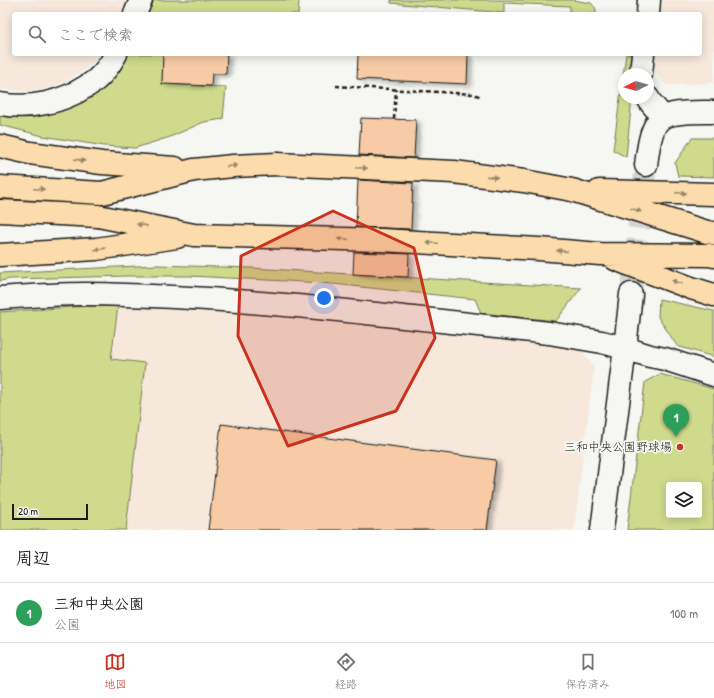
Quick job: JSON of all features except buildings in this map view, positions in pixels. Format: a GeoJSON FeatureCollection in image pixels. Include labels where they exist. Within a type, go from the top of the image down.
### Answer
{"type":"FeatureCollection","features":[{"type":"Feature","properties":{"kind":"highway"},"geometry":{"type":"LineString","coordinates":[[0,146],[30,153],[102,163],[194,170]]}},
{"type":"Feature","properties":{"kind":"highway"},"geometry":{"type":"LineString","coordinates":[[0,187],[102,193],[194,170],[277,164],[454,172],[524,181],[572,190],[714,234]]}},
{"type":"Feature","properties":{"kind":"highway"},"geometry":{"type":"LineString","coordinates":[[572,190],[714,194]]}},
{"type":"Feature","properties":{"kind":"highway"},"geometry":{"type":"LineString","coordinates":[[0,211],[98,216],[194,235]]}},
{"type":"Feature","properties":{"kind":"highway"},"geometry":{"type":"LineString","coordinates":[[0,255],[96,249],[194,235],[382,240],[531,248],[600,254],[714,256]]}},
{"type":"Feature","properties":{"kind":"highway"},"geometry":{"type":"LineString","coordinates":[[600,254],[691,288],[714,294]]}},
{"type":"Feature","properties":{"kind":"street"},"geometry":{"type":"LineString","coordinates":[[136,12],[140,0]]}},
{"type":"Feature","properties":{"kind":"street"},"geometry":{"type":"LineString","coordinates":[[648,12],[650,0]]}},
{"type":"Feature","properties":{"kind":"street"},"geometry":{"type":"LineString","coordinates":[[0,104],[36,105],[64,98],[97,80],[115,56]]}},
{"type":"Feature","properties":{"kind":"street"},"geometry":{"type":"LineString","coordinates":[[642,68],[643,56]]}},
{"type":"Feature","properties":{"kind":"street"},"geometry":{"type":"LineString","coordinates":[[652,104],[663,117]]}},
{"type":"Feature","properties":{"kind":"street"},"geometry":{"type":"LineString","coordinates":[[646,165],[648,147],[652,132],[663,117],[677,114],[714,112]]}},
{"type":"Feature","properties":{"kind":"street"},"geometry":{"type":"LineString","coordinates":[[0,298],[83,294],[171,296],[351,311],[550,333],[602,342],[714,374]]}},
{"type":"Feature","properties":{"kind":"street"},"geometry":{"type":"LineString","coordinates":[[602,530],[631,294]]}},
{"type":"Feature","properties":{"kind":"path"},"geometry":{"type":"LineString","coordinates":[[336,86],[473,94],[482,98]]}},
{"type":"Feature","properties":{"kind":"path"},"geometry":{"type":"LineString","coordinates":[[394,119],[396,89]]}},
{"type":"Feature","properties":{"kind":"highlighted area"},"geometry":{"type":"Polygon","coordinates":[[[333,211],[414,248],[435,338],[396,411],[288,446],[238,336],[241,256],[333,211]]]}},
{"type":"Feature","properties":{"kind":"shaded area"},"geometry":{"type":"Polygon","coordinates":[[[0,0],[127,0],[121,12],[12,12],[12,56],[99,56],[80,73],[57,86],[32,92],[0,89],[0,0]]]}},
{"type":"Feature","properties":{"kind":"shaded area"},"geometry":{"type":"Polygon","coordinates":[[[663,0],[714,0],[714,83],[666,85],[655,72],[656,56],[702,56],[702,12],[661,12],[663,0]]]}},
{"type":"Feature","properties":{"kind":"shaded area"},"geometry":{"type":"Polygon","coordinates":[[[87,306],[173,306],[579,347],[594,367],[574,530],[0,530],[0,312],[87,306]]]}},
{"type":"Feature","properties":{"kind":"green space"},"geometry":{"type":"Polygon","coordinates":[[[152,0],[299,0],[298,12],[147,12],[152,0]]]}},
{"type":"Feature","properties":{"kind":"green space"},"geometry":{"type":"Polygon","coordinates":[[[391,0],[573,0],[591,3],[596,12],[570,12],[570,6],[504,3],[504,12],[493,12],[391,3],[391,0]]]}},
{"type":"Feature","properties":{"kind":"green space"},"geometry":{"type":"Polygon","coordinates":[[[126,56],[163,56],[162,84],[226,87],[223,119],[204,122],[170,137],[135,148],[104,146],[43,136],[0,125],[0,113],[24,116],[60,111],[100,91],[126,56]]]}},
{"type":"Feature","properties":{"kind":"green space"},"geometry":{"type":"Polygon","coordinates":[[[626,56],[636,56],[635,68],[624,68],[626,56]]]}},
{"type":"Feature","properties":{"kind":"green space"},"geometry":{"type":"Polygon","coordinates":[[[619,104],[631,104],[626,157],[613,150],[619,104]]]}},
{"type":"Feature","properties":{"kind":"green space"},"geometry":{"type":"Polygon","coordinates":[[[692,138],[714,138],[714,177],[678,176],[675,163],[692,138]]]}},
{"type":"Feature","properties":{"kind":"green space"},"geometry":{"type":"Polygon","coordinates":[[[157,265],[252,268],[581,288],[556,321],[481,313],[475,299],[323,283],[191,276],[10,279],[0,281],[0,273],[157,265]]]}},
{"type":"Feature","properties":{"kind":"green space"},"geometry":{"type":"Polygon","coordinates":[[[659,299],[714,311],[714,357],[677,346],[658,317],[659,299]]]}},
{"type":"Feature","properties":{"kind":"green space"},"geometry":{"type":"Polygon","coordinates":[[[87,306],[118,306],[111,359],[145,363],[126,530],[0,530],[0,312],[87,306]]]}},
{"type":"Feature","properties":{"kind":"green space","name":"三和中央公園野球場"},"geometry":{"type":"Polygon","coordinates":[[[660,374],[714,389],[714,530],[627,530],[645,382],[660,374]]]}},
{"type":"Feature","properties":{"kind":"tunnel"},"geometry":{"type":"LineString","coordinates":[[631,294],[646,165]]}},
{"type":"Feature","properties":{"kind":"place","name":"三和中央公園"},"geometry":{"type":"Point","coordinates":[676,437]}},
{"type":"Feature","properties":{"kind":"place","name":"三和中央公園野球場"},"geometry":{"type":"Point","coordinates":[680,447]}}]}
